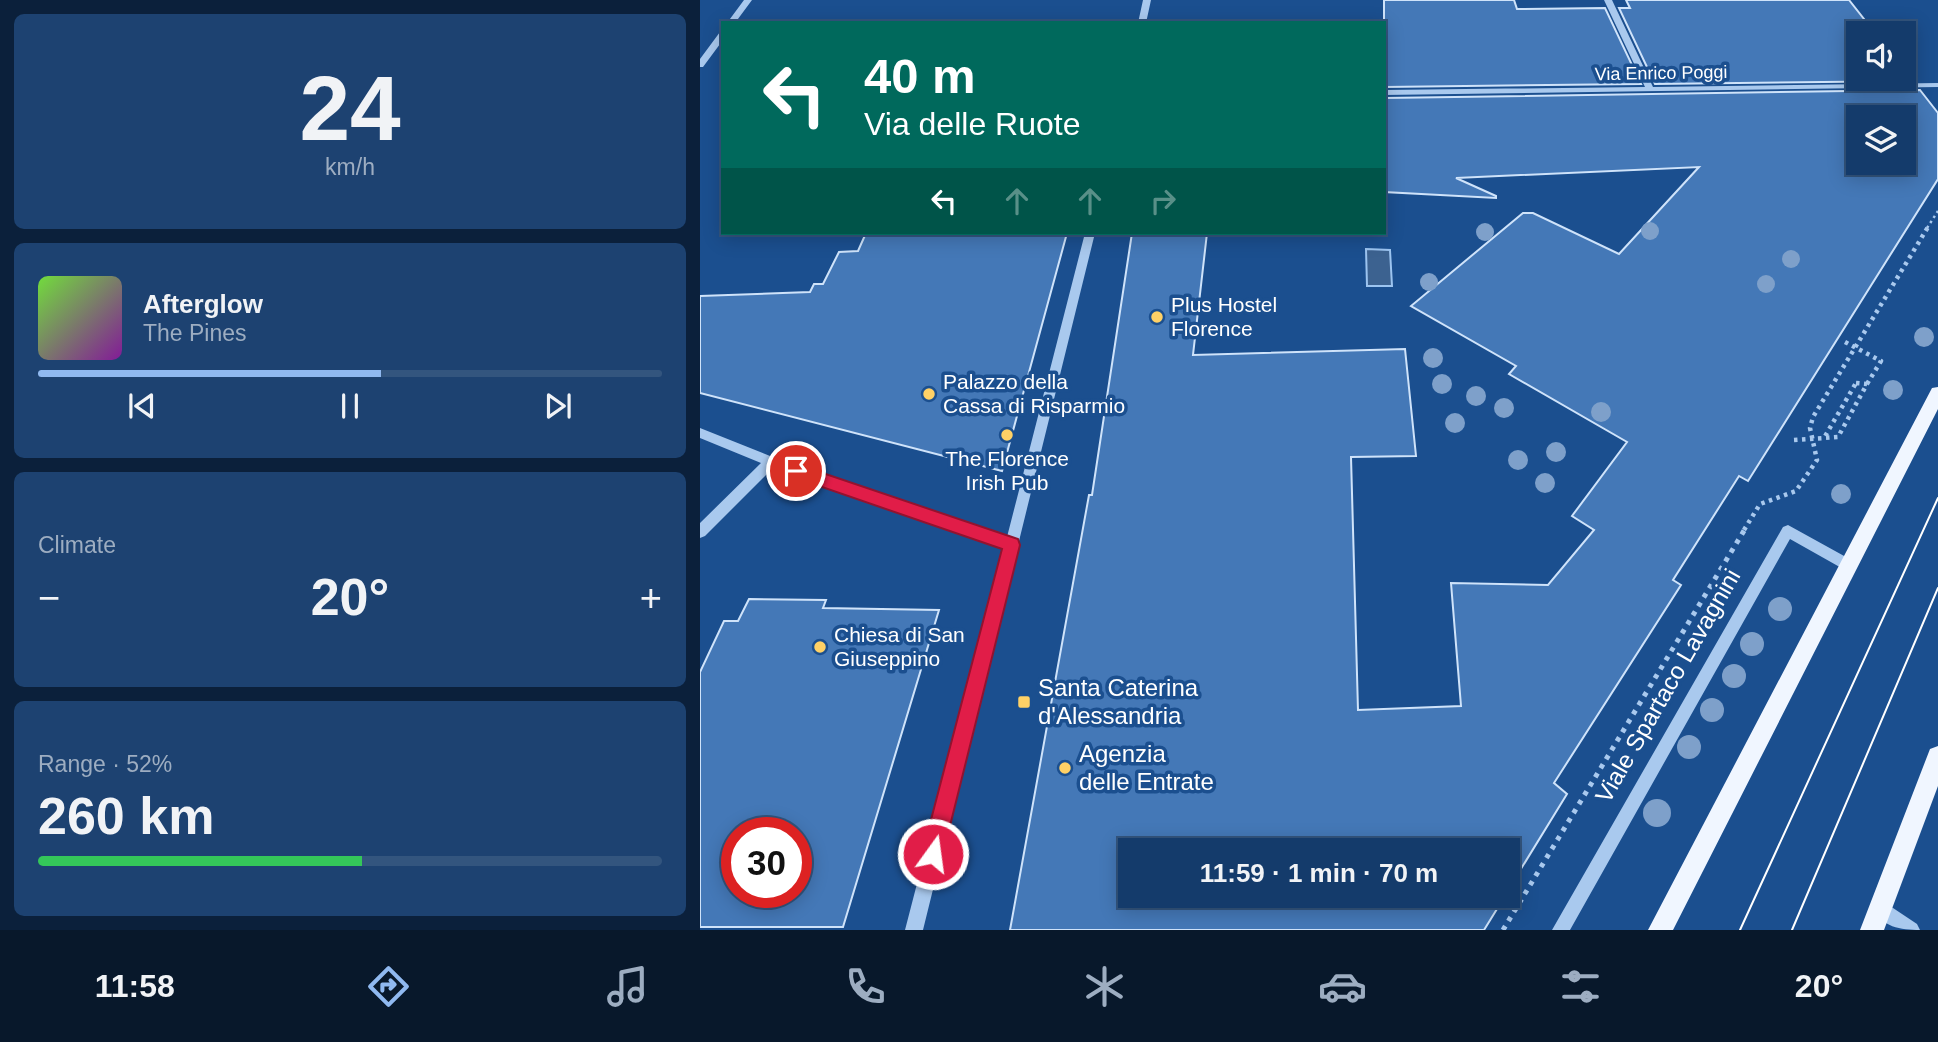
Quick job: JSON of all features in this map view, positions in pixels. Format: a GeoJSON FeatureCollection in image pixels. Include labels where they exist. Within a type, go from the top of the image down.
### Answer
{"type":"FeatureCollection","features":[{"type":"Feature","properties":{"kind":"main road"},"geometry":{"type":"LineString","coordinates":[[1660,930],[1938,393]]}},
{"type":"Feature","properties":{"kind":"main road"},"geometry":{"type":"LineString","coordinates":[[1876,919],[1938,757]]}},
{"type":"Feature","properties":{"kind":"street"},"geometry":{"type":"LineString","coordinates":[[732,21],[748,0]]}},
{"type":"Feature","properties":{"kind":"street"},"geometry":{"type":"LineString","coordinates":[[1142,21],[1147,0]]}},
{"type":"Feature","properties":{"kind":"street"},"geometry":{"type":"LineString","coordinates":[[1608,0],[1650,89]]}},
{"type":"Feature","properties":{"kind":"street"},"geometry":{"type":"LineString","coordinates":[[700,65],[721,37]]}},
{"type":"Feature","properties":{"kind":"street","name":"Via Enrico Poggi"},"geometry":{"type":"LineString","coordinates":[[1386,93],[1938,85]]}},
{"type":"Feature","properties":{"kind":"street"},"geometry":{"type":"LineString","coordinates":[[914,930],[1090,235]]}},
{"type":"Feature","properties":{"kind":"street"},"geometry":{"type":"LineString","coordinates":[[700,433],[771,463],[1012,545]]}},
{"type":"Feature","properties":{"kind":"street"},"geometry":{"type":"LineString","coordinates":[[700,532],[771,463]]}},
{"type":"Feature","properties":{"kind":"street","name":"Viale Spartaco Lavagnini"},"geometry":{"type":"LineString","coordinates":[[1561,930],[1788,531],[1850,566]]}},
{"type":"Feature","properties":{"kind":"street"},"geometry":{"type":"LineString","coordinates":[[1876,919],[1911,930]]}},
{"type":"Feature","properties":{"kind":"path"},"geometry":{"type":"LineString","coordinates":[[1503,930],[1760,504],[1796,491],[1817,460],[1810,428],[1813,417],[1938,211]]}},
{"type":"Feature","properties":{"kind":"path"},"geometry":{"type":"LineString","coordinates":[[1794,440],[1813,441],[1838,437],[1881,362],[1845,342]]}},
{"type":"Feature","properties":{"kind":"path"},"geometry":{"type":"LineString","coordinates":[[1824,438],[1856,383],[1867,384]]}},
{"type":"Feature","properties":{"kind":"water"},"geometry":{"type":"Polygon","coordinates":[[[1366,249],[1390,250],[1392,286],[1367,286],[1366,249]]]}},
{"type":"Feature","properties":{"kind":"building"},"geometry":{"type":"Polygon","coordinates":[[[1384,0],[1514,0],[1517,9],[1605,8],[1641,84],[1386,87],[1384,0]]]}},
{"type":"Feature","properties":{"kind":"building"},"geometry":{"type":"Polygon","coordinates":[[[1626,0],[1849,0],[1866,21],[1846,21],[1846,82],[1655,84],[1619,8],[1630,8],[1626,0]]]}},
{"type":"Feature","properties":{"kind":"building"},"geometry":{"type":"Polygon","coordinates":[[[1920,90],[1938,113],[1938,179],[1748,481],[1739,476],[1673,580],[1681,585],[1554,783],[1567,794],[1520,870],[1520,838],[1118,838],[1118,908],[1498,908],[1484,930],[1010,930],[1089,495],[1092,495],[1132,235],[1207,235],[1193,355],[1405,349],[1416,456],[1351,457],[1358,710],[1461,706],[1451,583],[1548,585],[1594,530],[1572,516],[1627,442],[1509,374],[1516,366],[1411,306],[1523,213],[1533,213],[1619,254],[1699,167],[1456,178],[1496,196],[1386,192],[1386,98],[1920,90]]]}},
{"type":"Feature","properties":{"kind":"building"},"geometry":{"type":"Polygon","coordinates":[[[865,235],[1066,235],[1002,471],[700,393],[700,296],[810,292],[814,284],[823,284],[839,252],[858,251],[865,235]]]}},
{"type":"Feature","properties":{"kind":"building"},"geometry":{"type":"Polygon","coordinates":[[[749,599],[826,600],[823,608],[939,610],[843,927],[700,927],[700,672],[724,621],[738,621],[749,599]]]}},
{"type":"Feature","properties":{"kind":"tram line"},"geometry":{"type":"LineString","coordinates":[[1740,930],[1938,498]]}},
{"type":"Feature","properties":{"kind":"tram line"},"geometry":{"type":"LineString","coordinates":[[1792,930],[1938,588]]}},
{"type":"Feature","properties":{"kind":"place","name":"Plus Hostel Florence"},"geometry":{"type":"Point","coordinates":[1157,317]}},
{"type":"Feature","properties":{"kind":"place","name":"Palazzo della Cassa di Risparmio"},"geometry":{"type":"Point","coordinates":[929,394]}},
{"type":"Feature","properties":{"kind":"place","name":"The Florence Irish Pub"},"geometry":{"type":"Point","coordinates":[1007,435]}},
{"type":"Feature","properties":{"kind":"place","name":"Chiesa di San Giuseppino"},"geometry":{"type":"Point","coordinates":[820,647]}},
{"type":"Feature","properties":{"kind":"place","name":"Santa Caterina d'Alessandria"},"geometry":{"type":"Point","coordinates":[1024,702]}},
{"type":"Feature","properties":{"kind":"place","name":"Agenzia delle Entrate"},"geometry":{"type":"Point","coordinates":[1065,768]}},
{"type":"Feature","properties":{"kind":"route"},"geometry":{"type":"LineString","coordinates":[[796,471],[1012,545],[933,854]]}}]}
